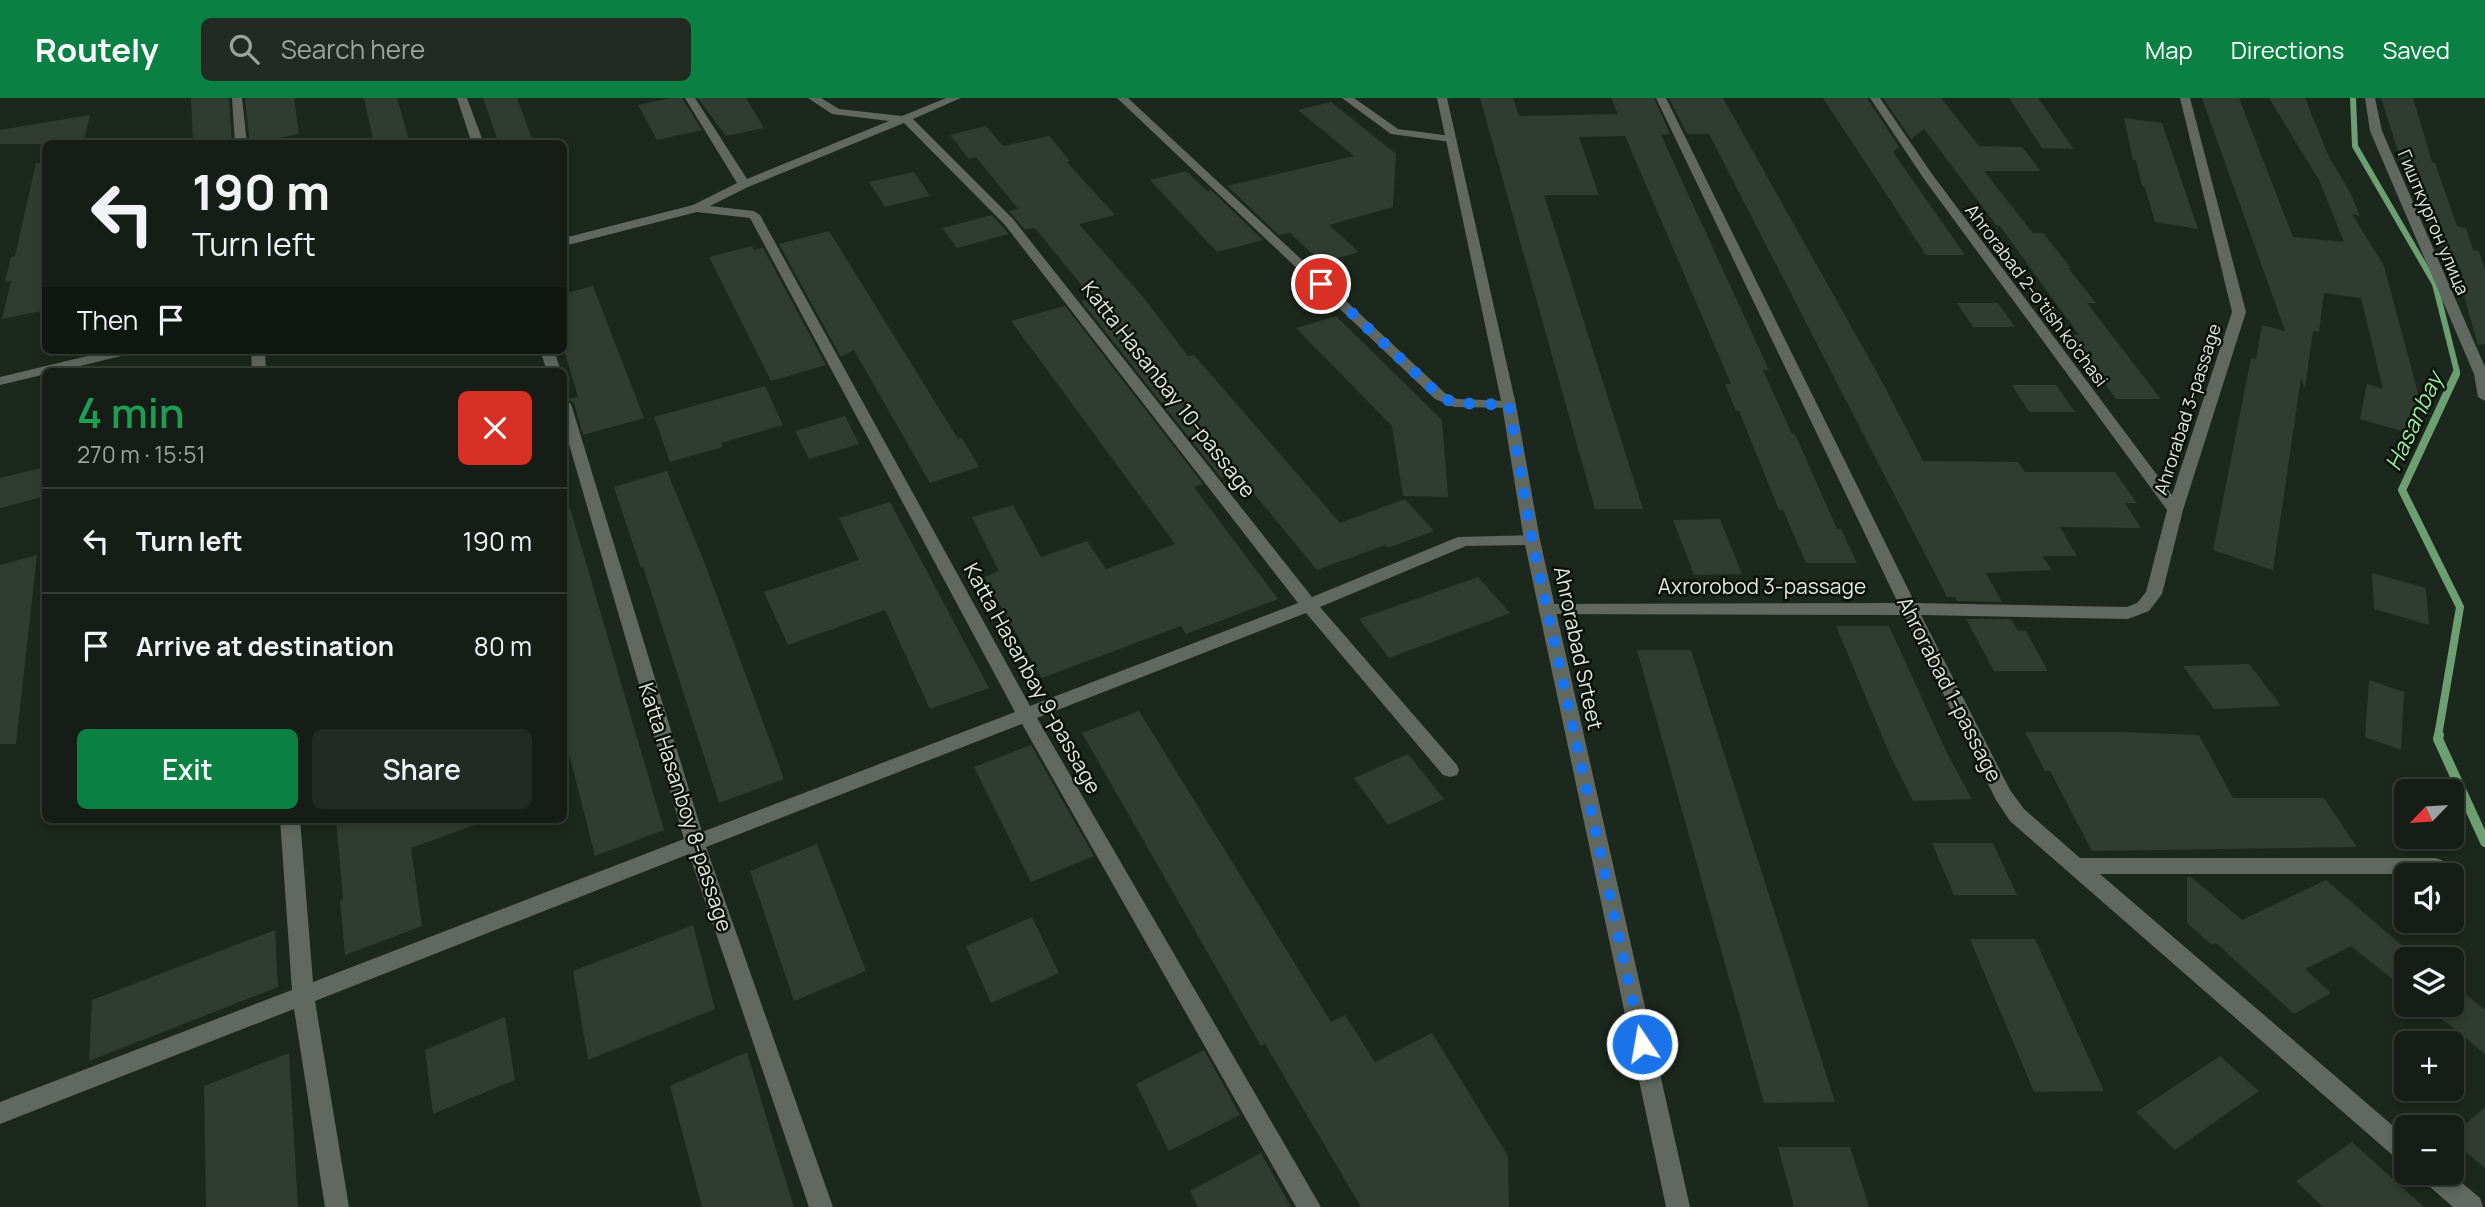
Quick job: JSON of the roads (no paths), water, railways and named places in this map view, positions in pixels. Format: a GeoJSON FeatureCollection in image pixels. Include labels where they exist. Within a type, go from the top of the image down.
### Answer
{"type":"FeatureCollection","features":[{"type":"Feature","properties":{"kind":"street"},"geometry":{"type":"LineString","coordinates":[[237,98],[241,140]]}},
{"type":"Feature","properties":{"kind":"street"},"geometry":{"type":"LineString","coordinates":[[463,98],[477,140]]}},
{"type":"Feature","properties":{"kind":"street"},"geometry":{"type":"LineString","coordinates":[[690,98],[744,184]]}},
{"type":"Feature","properties":{"kind":"street"},"geometry":{"type":"LineString","coordinates":[[813,98],[836,112],[908,120]]}},
{"type":"Feature","properties":{"kind":"street"},"geometry":{"type":"LineString","coordinates":[[567,241],[696,208],[744,184],[908,120],[956,98]]}},
{"type":"Feature","properties":{"kind":"street"},"geometry":{"type":"LineString","coordinates":[[1122,98],[1440,396],[1454,403],[1509,405]]}},
{"type":"Feature","properties":{"kind":"street"},"geometry":{"type":"LineString","coordinates":[[1347,98],[1395,132],[1451,139]]}},
{"type":"Feature","properties":{"kind":"street","name":"Ahrorabad Srteet"},"geometry":{"type":"LineString","coordinates":[[1442,98],[1509,405],[1532,540],[1678,1207]]}},
{"type":"Feature","properties":{"kind":"street","name":"Ahrorabad 1-passage"},"geometry":{"type":"LineString","coordinates":[[1661,98],[1909,608],[2004,795],[2017,815],[2394,1142]]}},
{"type":"Feature","properties":{"kind":"street","name":"Ahrorabad 2-o'tish ko'chasi"},"geometry":{"type":"LineString","coordinates":[[1875,98],[1928,176],[2175,510]]}},
{"type":"Feature","properties":{"kind":"street","name":"Ahrorabad 3-passage"},"geometry":{"type":"LineString","coordinates":[[1909,608],[2129,613],[2143,607],[2154,594],[2175,510],[2239,312],[2185,98]]}},
{"type":"Feature","properties":{"kind":"street","name":"Гишткургон улица"},"geometry":{"type":"LineString","coordinates":[[2370,98],[2376,131],[2481,374],[2485,397]]}},
{"type":"Feature","properties":{"kind":"street","name":"Katta Hasanbay 10-passage"},"geometry":{"type":"LineString","coordinates":[[908,120],[1009,222],[1309,605],[1450,770]]}},
{"type":"Feature","properties":{"kind":"street","name":"Katta Hasanbay 9-passage"},"geometry":{"type":"LineString","coordinates":[[696,208],[754,215],[1026,715],[1310,1207]]}},
{"type":"Feature","properties":{"kind":"street"},"geometry":{"type":"LineString","coordinates":[[56,368],[113,354]]}},
{"type":"Feature","properties":{"kind":"street"},"geometry":{"type":"LineString","coordinates":[[0,382],[42,372]]}},
{"type":"Feature","properties":{"kind":"street","name":"Katta Hasanboy 8-passage"},"geometry":{"type":"LineString","coordinates":[[567,414],[695,843],[821,1207]]}},
{"type":"Feature","properties":{"kind":"street"},"geometry":{"type":"LineString","coordinates":[[0,1113],[1309,605],[1464,541],[1532,540]]}},
{"type":"Feature","properties":{"kind":"street","name":"Axrorobod 3-passage"},"geometry":{"type":"LineString","coordinates":[[1548,610],[1909,608]]}},
{"type":"Feature","properties":{"kind":"street"},"geometry":{"type":"LineString","coordinates":[[290,823],[303,995],[337,1207]]}},
{"type":"Feature","properties":{"kind":"street"},"geometry":{"type":"LineString","coordinates":[[2074,866],[2394,866]]}},
{"type":"Feature","properties":{"kind":"street"},"geometry":{"type":"LineString","coordinates":[[2445,1185],[2471,1207]]}},
{"type":"Feature","properties":{"kind":"waterway","name":"Hasanbay"},"geometry":{"type":"LineString","coordinates":[[2353,98],[2355,146],[2435,284],[2457,372],[2455,375]]}},
{"type":"Feature","properties":{"kind":"waterway","name":"Hasanbay"},"geometry":{"type":"LineString","coordinates":[[2438,736],[2460,607],[2402,490],[2456,374]]}},
{"type":"Feature","properties":{"kind":"waterway","name":"Hasanbay"},"geometry":{"type":"LineString","coordinates":[[2439,735],[2438,739],[2485,842]]}}]}
